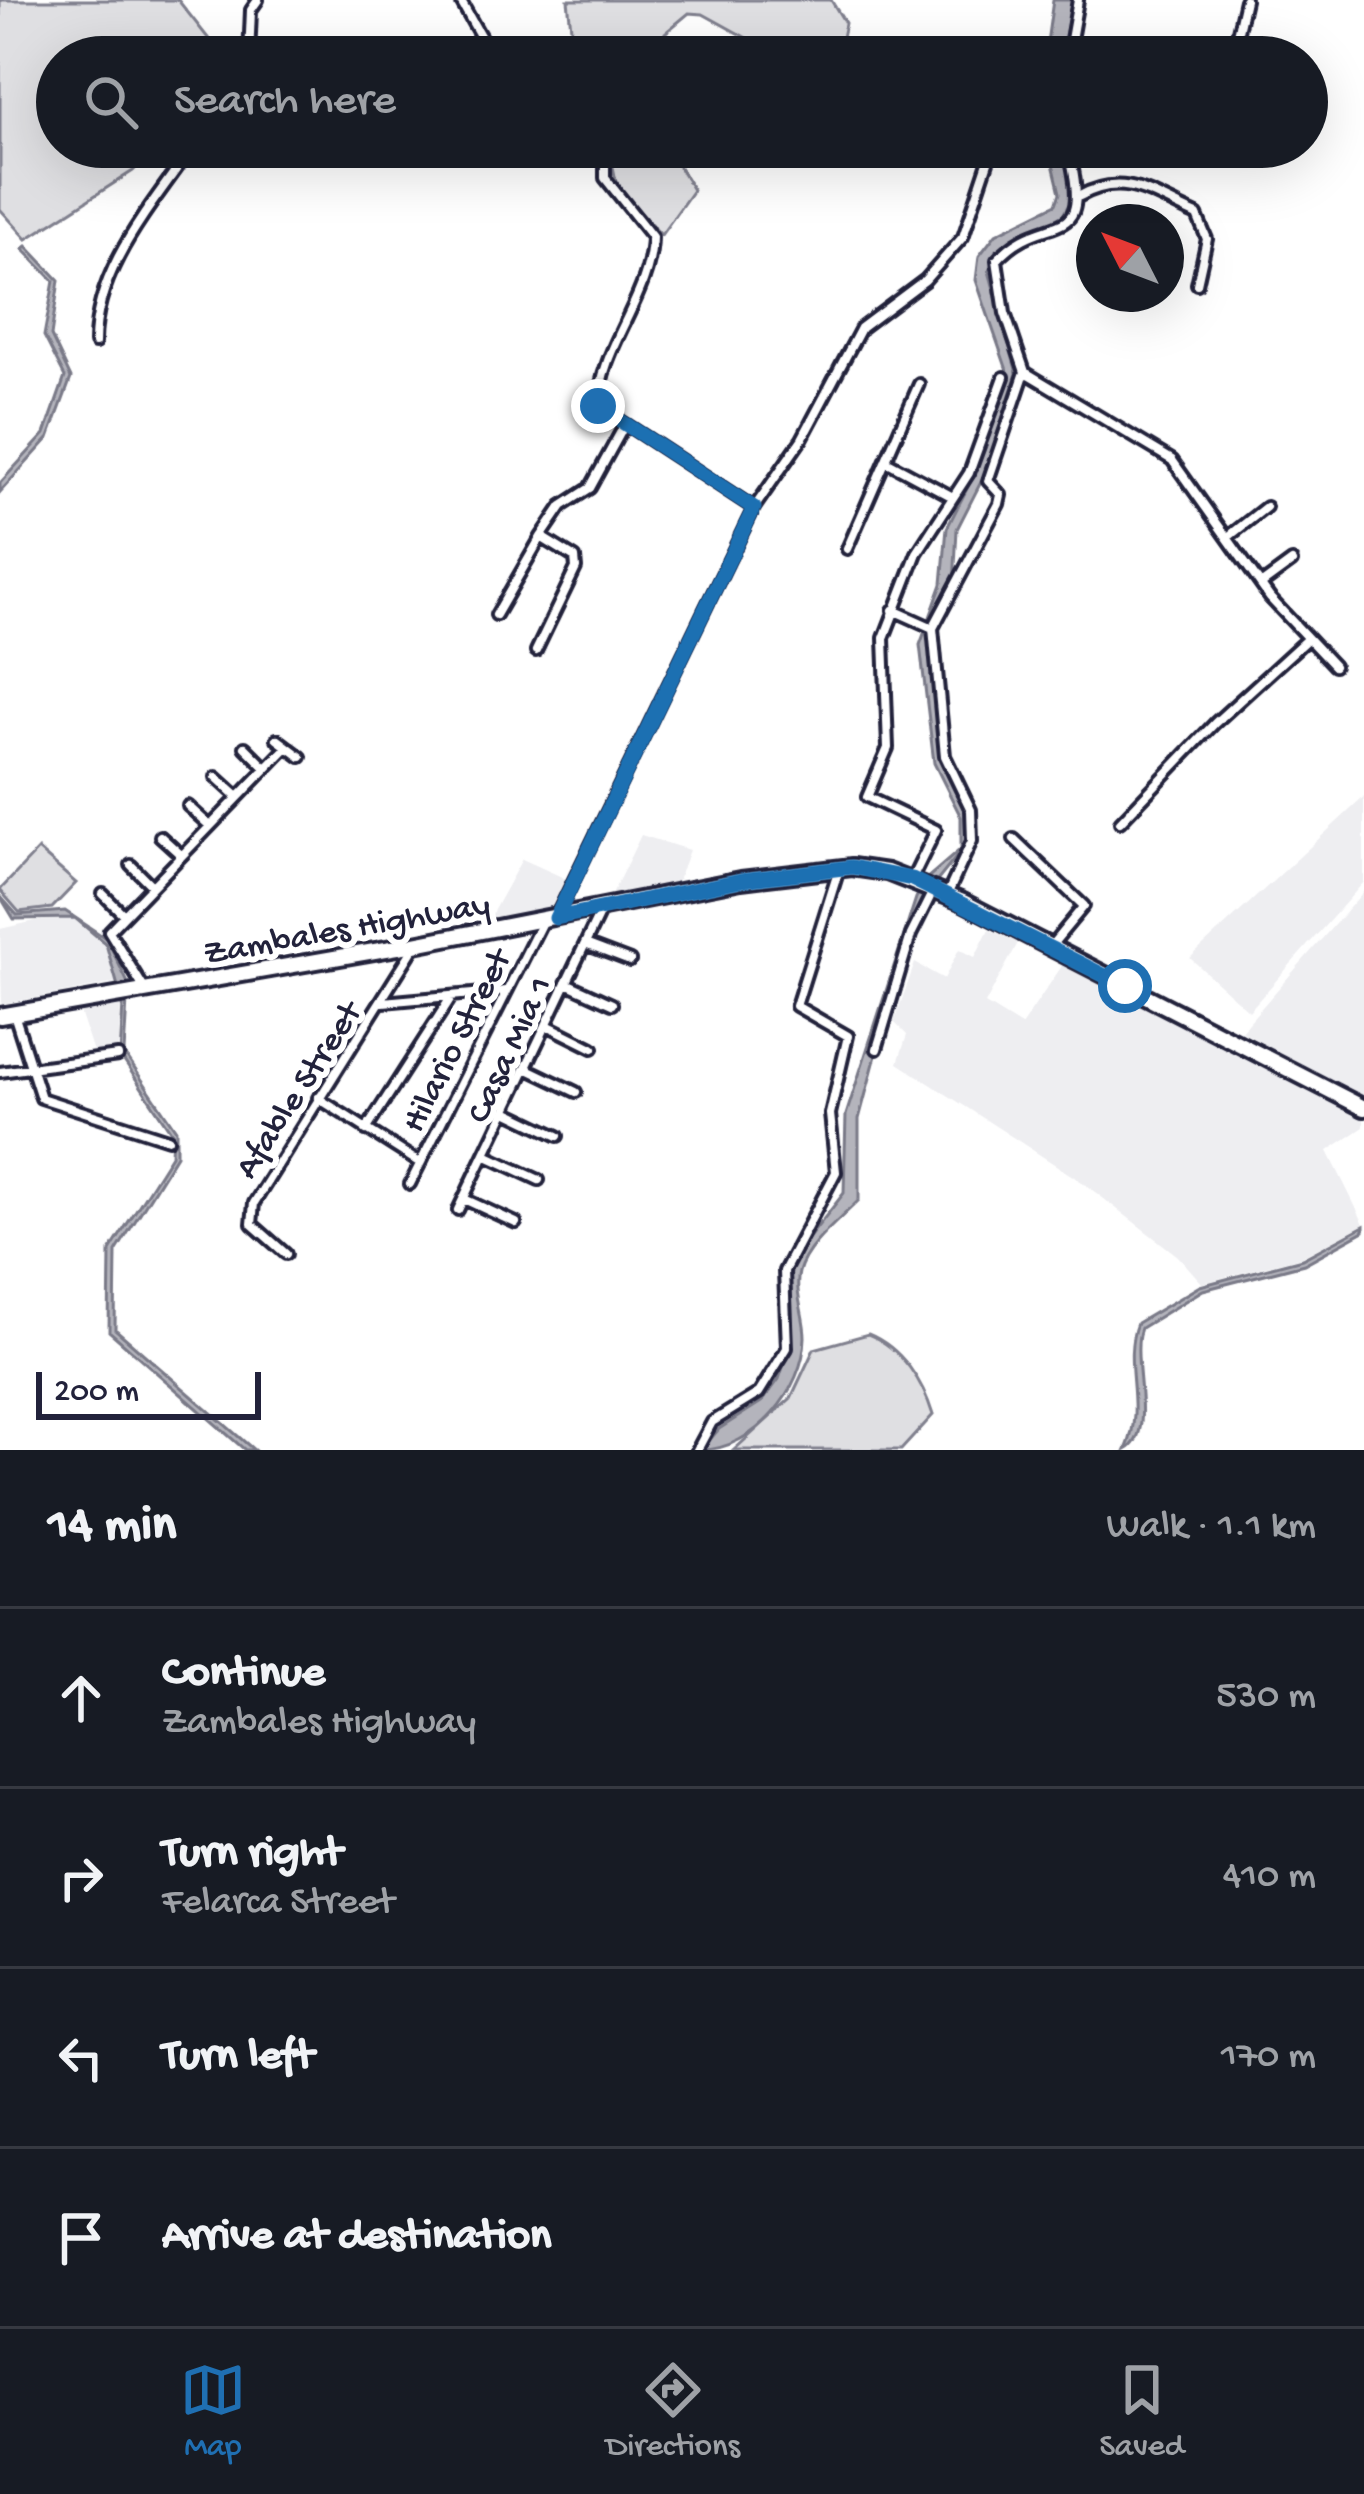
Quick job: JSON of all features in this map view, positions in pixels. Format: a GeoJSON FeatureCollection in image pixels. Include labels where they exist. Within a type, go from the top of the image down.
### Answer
{"type":"FeatureCollection","features":[{"type":"Feature","properties":{"kind":"main road","name":"Zambales Highway"},"geometry":{"type":"LineString","coordinates":[[7,1015],[840,866],[928,887],[1364,1108]]}},
{"type":"Feature","properties":{"kind":"street"},"geometry":{"type":"LineString","coordinates":[[249,36],[250,10],[258,0]]}},
{"type":"Feature","properties":{"kind":"street"},"geometry":{"type":"LineString","coordinates":[[460,0],[480,36]]}},
{"type":"Feature","properties":{"kind":"street"},"geometry":{"type":"LineString","coordinates":[[1072,36],[1078,0]]}},
{"type":"Feature","properties":{"kind":"street"},"geometry":{"type":"LineString","coordinates":[[1237,36],[1245,0]]}},
{"type":"Feature","properties":{"kind":"street"},"geometry":{"type":"LineString","coordinates":[[95,343],[99,307],[122,250],[177,168]]}},
{"type":"Feature","properties":{"kind":"street"},"geometry":{"type":"LineString","coordinates":[[605,168],[605,178],[652,237],[652,262],[599,382],[598,406],[754,508]]}},
{"type":"Feature","properties":{"kind":"street","name":"Hilario Street"},"geometry":{"type":"LineString","coordinates":[[410,1184],[507,991],[550,919],[754,508],[802,440],[861,328],[914,290],[963,237],[986,168]]}},
{"type":"Feature","properties":{"kind":"street"},"geometry":{"type":"LineString","coordinates":[[1073,168],[1080,196]]}},
{"type":"Feature","properties":{"kind":"street"},"geometry":{"type":"LineString","coordinates":[[928,887],[972,841],[970,811],[945,756],[933,628],[999,504],[1001,495],[988,481],[1025,372],[1005,313],[997,260],[1064,223],[1080,196],[1103,183],[1122,183],[1197,215],[1207,239],[1197,284]]}},
{"type":"Feature","properties":{"kind":"street"},"geometry":{"type":"LineString","coordinates":[[1025,372],[1172,460],[1262,584],[1334,666]]}},
{"type":"Feature","properties":{"kind":"street"},"geometry":{"type":"LineString","coordinates":[[877,1049],[928,887],[936,830],[867,797],[888,748],[884,638],[917,553],[969,473],[1004,377]]}},
{"type":"Feature","properties":{"kind":"street"},"geometry":{"type":"LineString","coordinates":[[847,550],[919,384]]}},
{"type":"Feature","properties":{"kind":"street"},"geometry":{"type":"LineString","coordinates":[[496,615],[550,521],[590,488],[623,426]]}},
{"type":"Feature","properties":{"kind":"street"},"geometry":{"type":"LineString","coordinates":[[886,461],[953,497]]}},
{"type":"Feature","properties":{"kind":"street"},"geometry":{"type":"LineString","coordinates":[[1228,537],[1266,508]]}},
{"type":"Feature","properties":{"kind":"street"},"geometry":{"type":"LineString","coordinates":[[550,521],[556,544]]}},
{"type":"Feature","properties":{"kind":"street"},"geometry":{"type":"LineString","coordinates":[[536,650],[576,568],[575,558],[541,537]]}},
{"type":"Feature","properties":{"kind":"street"},"geometry":{"type":"LineString","coordinates":[[1262,584],[1292,562]]}},
{"type":"Feature","properties":{"kind":"street"},"geometry":{"type":"LineString","coordinates":[[893,610],[933,628]]}},
{"type":"Feature","properties":{"kind":"street"},"geometry":{"type":"LineString","coordinates":[[1120,822],[1214,723],[1307,639]]}},
{"type":"Feature","properties":{"kind":"street"},"geometry":{"type":"LineString","coordinates":[[277,739],[301,758]]}},
{"type":"Feature","properties":{"kind":"street"},"geometry":{"type":"LineString","coordinates":[[245,747],[266,768]]}},
{"type":"Feature","properties":{"kind":"street"},"geometry":{"type":"LineString","coordinates":[[133,993],[109,931],[287,747]]}},
{"type":"Feature","properties":{"kind":"street"},"geometry":{"type":"LineString","coordinates":[[216,777],[238,797]]}},
{"type":"Feature","properties":{"kind":"street"},"geometry":{"type":"LineString","coordinates":[[188,806],[210,826]]}},
{"type":"Feature","properties":{"kind":"street"},"geometry":{"type":"LineString","coordinates":[[160,836],[181,856]]}},
{"type":"Feature","properties":{"kind":"street"},"geometry":{"type":"LineString","coordinates":[[1014,839],[1084,905],[1048,948]]}},
{"type":"Feature","properties":{"kind":"street"},"geometry":{"type":"LineString","coordinates":[[131,865],[152,886]]}},
{"type":"Feature","properties":{"kind":"street"},"geometry":{"type":"LineString","coordinates":[[697,1450],[712,1422],[759,1393],[787,1348],[784,1270],[836,1172],[830,1114],[848,1036],[796,1006],[840,866]]}},
{"type":"Feature","properties":{"kind":"street"},"geometry":{"type":"LineString","coordinates":[[103,894],[124,915]]}},
{"type":"Feature","properties":{"kind":"street","name":"Casa Mia 1"},"geometry":{"type":"LineString","coordinates":[[458,1210],[602,909]]}},
{"type":"Feature","properties":{"kind":"street","name":"Afable Street"},"geometry":{"type":"LineString","coordinates":[[286,1254],[250,1216],[416,944]]}},
{"type":"Feature","properties":{"kind":"street"},"geometry":{"type":"LineString","coordinates":[[585,944],[630,961]]}},
{"type":"Feature","properties":{"kind":"street"},"geometry":{"type":"LineString","coordinates":[[566,983],[612,1004]]}},
{"type":"Feature","properties":{"kind":"street"},"geometry":{"type":"LineString","coordinates":[[383,1002],[507,991]]}},
{"type":"Feature","properties":{"kind":"street"},"geometry":{"type":"LineString","coordinates":[[366,1130],[452,996]]}},
{"type":"Feature","properties":{"kind":"street"},"geometry":{"type":"LineString","coordinates":[[7,1015],[41,1099],[168,1139]]}},
{"type":"Feature","properties":{"kind":"street"},"geometry":{"type":"LineString","coordinates":[[547,1024],[593,1048]]}},
{"type":"Feature","properties":{"kind":"street"},"geometry":{"type":"LineString","coordinates":[[0,1072],[118,1056]]}},
{"type":"Feature","properties":{"kind":"street"},"geometry":{"type":"LineString","coordinates":[[526,1068],[576,1092]]}},
{"type":"Feature","properties":{"kind":"street"},"geometry":{"type":"LineString","coordinates":[[318,1098],[420,1163]]}},
{"type":"Feature","properties":{"kind":"street"},"geometry":{"type":"LineString","coordinates":[[506,1111],[558,1136]]}},
{"type":"Feature","properties":{"kind":"street"},"geometry":{"type":"LineString","coordinates":[[484,1155],[538,1180]]}},
{"type":"Feature","properties":{"kind":"street"},"geometry":{"type":"LineString","coordinates":[[464,1199],[516,1223]]}},
{"type":"Feature","properties":{"kind":"shaded area"},"geometry":{"type":"Polygon","coordinates":[[[0,0],[178,0],[206,36],[36,36],[36,168],[136,168],[27,239],[0,209],[0,0]]]}},
{"type":"Feature","properties":{"kind":"shaded area"},"geometry":{"type":"Polygon","coordinates":[[[568,0],[831,0],[845,23],[842,36],[743,36],[703,14],[689,13],[664,36],[572,36],[568,0]]]}},
{"type":"Feature","properties":{"kind":"shaded area"},"geometry":{"type":"Polygon","coordinates":[[[1053,0],[1072,0],[1065,36],[1048,36],[1053,0]]]}},
{"type":"Feature","properties":{"kind":"shaded area"},"geometry":{"type":"Polygon","coordinates":[[[613,168],[680,168],[693,190],[661,235],[617,186],[613,168]]]}},
{"type":"Feature","properties":{"kind":"shaded area"},"geometry":{"type":"Polygon","coordinates":[[[1054,168],[1068,168],[1074,195],[1063,215],[996,250],[989,271],[1017,373],[983,478],[957,529],[954,585],[933,637],[942,757],[970,813],[970,840],[922,900],[902,958],[859,1119],[859,1200],[816,1242],[799,1272],[805,1337],[796,1377],[757,1428],[739,1440],[701,1450],[719,1429],[763,1401],[779,1379],[790,1346],[788,1273],[800,1249],[844,1193],[846,1115],[916,898],[925,880],[961,849],[961,817],[934,763],[920,645],[942,584],[947,528],[975,473],[1008,373],[976,280],[979,256],[996,234],[1056,204],[1060,193],[1054,168]]]}},
{"type":"Feature","properties":{"kind":"shaded area"},"geometry":{"type":"Polygon","coordinates":[[[27,246],[59,280],[51,336],[71,378],[49,438],[0,492],[0,483],[45,434],[65,377],[44,336],[54,281],[23,249],[27,246]]]}},
{"type":"Feature","properties":{"kind":"shaded area"},"geometry":{"type":"Polygon","coordinates":[[[1364,797],[1364,882],[1249,1011],[1190,958],[1364,797]]]}},
{"type":"Feature","properties":{"kind":"shaded area"},"geometry":{"type":"Polygon","coordinates":[[[641,835],[689,850],[675,888],[609,900],[641,835]]]}},
{"type":"Feature","properties":{"kind":"shaded area"},"geometry":{"type":"Polygon","coordinates":[[[38,850],[76,883],[52,908],[19,912],[0,890],[38,850]]]}},
{"type":"Feature","properties":{"kind":"shaded area"},"geometry":{"type":"Polygon","coordinates":[[[522,859],[573,882],[559,910],[490,917],[522,859]]]}},
{"type":"Feature","properties":{"kind":"shaded area"},"geometry":{"type":"Polygon","coordinates":[[[1364,891],[1364,1101],[1241,1031],[1364,891]]]}},
{"type":"Feature","properties":{"kind":"shaded area"},"geometry":{"type":"Polygon","coordinates":[[[0,896],[17,915],[65,911],[107,939],[128,983],[124,1053],[176,1130],[176,1155],[116,1252],[115,1329],[254,1450],[245,1450],[109,1331],[110,1251],[171,1155],[172,1133],[120,1055],[123,1004],[106,944],[75,918],[14,919],[0,896]]]}},
{"type":"Feature","properties":{"kind":"shaded area"},"geometry":{"type":"Polygon","coordinates":[[[53,917],[75,918],[105,945],[118,983],[2,1004],[0,929],[53,917]]]}},
{"type":"Feature","properties":{"kind":"shaded area"},"geometry":{"type":"Polygon","coordinates":[[[989,929],[1018,943],[985,1004],[1021,1026],[1064,963],[1364,1118],[1364,1127],[1328,1151],[1364,1224],[1301,1257],[1202,1283],[1178,1256],[1082,1182],[898,1063],[907,1035],[894,1022],[915,963],[944,979],[959,949],[975,957],[989,929]]]}},
{"type":"Feature","properties":{"kind":"shaded area"},"geometry":{"type":"Polygon","coordinates":[[[121,1004],[118,1055],[95,1058],[80,1012],[121,1004]]]}},
{"type":"Feature","properties":{"kind":"shaded area"},"geometry":{"type":"Polygon","coordinates":[[[1364,1226],[1364,1231],[1304,1264],[1203,1290],[1141,1328],[1142,1412],[1135,1441],[1126,1450],[1134,1417],[1131,1354],[1137,1323],[1200,1286],[1302,1259],[1364,1226]]]}},
{"type":"Feature","properties":{"kind":"shaded area"},"geometry":{"type":"Polygon","coordinates":[[[868,1334],[909,1367],[933,1415],[901,1450],[734,1450],[791,1398],[814,1349],[868,1334]]]}},
{"type":"Feature","properties":{"kind":"route"},"geometry":{"type":"LineString","coordinates":[[598,406],[754,508],[556,918],[741,880],[852,867],[912,879],[1125,986]]}}]}
